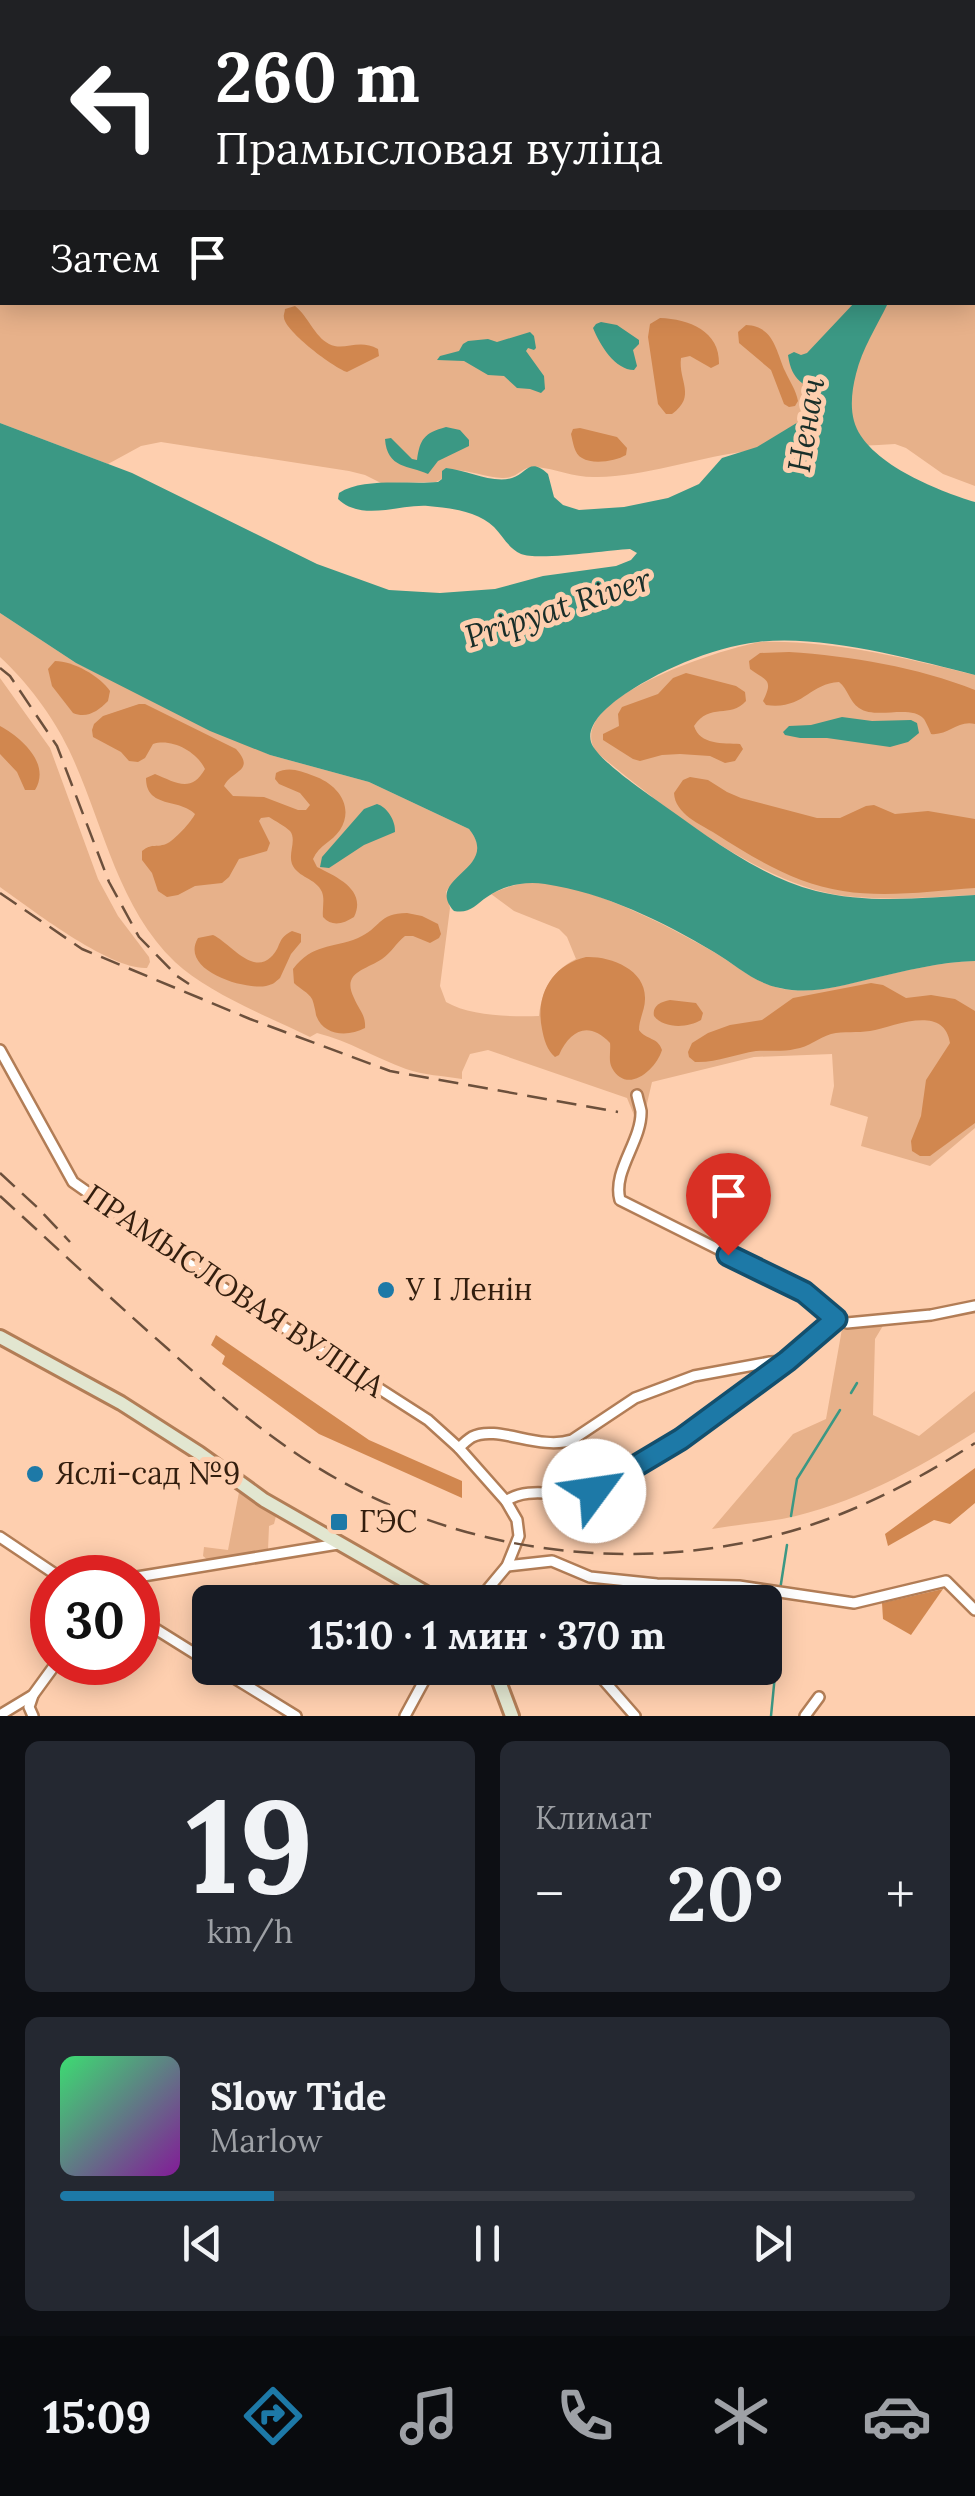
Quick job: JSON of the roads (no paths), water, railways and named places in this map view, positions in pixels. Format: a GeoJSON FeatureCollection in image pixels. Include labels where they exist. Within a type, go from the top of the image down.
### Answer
{"type":"FeatureCollection","features":[{"type":"Feature","properties":{"kind":"street","name":"ПРАМЫСЛОВАЯ ВУЛІЦА"},"geometry":{"type":"LineString","coordinates":[[0,1050],[73,1182],[233,1295],[428,1420],[506,1501]]}},
{"type":"Feature","properties":{"kind":"street"},"geometry":{"type":"LineString","coordinates":[[637,1095],[641,1112],[638,1128],[618,1186],[618,1195],[624,1202],[804,1292],[836,1319],[855,1323],[975,1306]]}},
{"type":"Feature","properties":{"kind":"street"},"geometry":{"type":"LineString","coordinates":[[491,1585],[506,1566],[519,1536],[517,1520],[506,1501],[513,1496],[594,1491],[681,1439],[787,1361],[836,1319]]}},
{"type":"Feature","properties":{"kind":"street"},"geometry":{"type":"LineString","coordinates":[[0,1337],[121,1403],[264,1500],[412,1585]]}},
{"type":"Feature","properties":{"kind":"street"},"geometry":{"type":"LineString","coordinates":[[459,1448],[483,1434],[536,1443],[572,1440],[635,1398],[694,1376],[787,1361]]}},
{"type":"Feature","properties":{"kind":"street"},"geometry":{"type":"LineString","coordinates":[[0,1537],[30,1557]]}},
{"type":"Feature","properties":{"kind":"street"},"geometry":{"type":"LineString","coordinates":[[160,1573],[338,1544]]}},
{"type":"Feature","properties":{"kind":"street"},"geometry":{"type":"LineString","coordinates":[[506,1566],[552,1561],[590,1578],[738,1586],[854,1603],[946,1580],[975,1610]]}},
{"type":"Feature","properties":{"kind":"street"},"geometry":{"type":"LineString","coordinates":[[160,1632],[192,1652]]}},
{"type":"Feature","properties":{"kind":"street"},"geometry":{"type":"LineString","coordinates":[[34,1716],[29,1707],[41,1685]]}},
{"type":"Feature","properties":{"kind":"street"},"geometry":{"type":"LineString","coordinates":[[246,1685],[296,1716]]}},
{"type":"Feature","properties":{"kind":"street"},"geometry":{"type":"LineString","coordinates":[[405,1716],[422,1685]]}},
{"type":"Feature","properties":{"kind":"street"},"geometry":{"type":"LineString","coordinates":[[500,1685],[512,1716]]}},
{"type":"Feature","properties":{"kind":"street"},"geometry":{"type":"LineString","coordinates":[[608,1685],[635,1716]]}},
{"type":"Feature","properties":{"kind":"street"},"geometry":{"type":"LineString","coordinates":[[0,1715],[34,1695]]}},
{"type":"Feature","properties":{"kind":"street"},"geometry":{"type":"LineString","coordinates":[[804,1716],[818,1697]]}},
{"type":"Feature","properties":{"kind":"water"},"geometry":{"type":"Polygon","coordinates":[[[852,305],[887,305],[859,365],[852,398],[854,421],[861,436],[887,462],[975,502],[975,675],[838,645],[783,640],[740,645],[685,662],[633,689],[598,718],[591,729],[591,742],[618,771],[690,824],[750,863],[793,884],[835,895],[875,899],[975,895],[975,961],[922,967],[825,989],[792,990],[753,978],[653,919],[567,888],[537,883],[515,885],[500,889],[468,910],[454,911],[447,899],[448,890],[476,854],[477,843],[469,829],[369,782],[270,755],[210,731],[76,663],[0,613],[0,423],[132,473],[317,564],[389,590],[440,593],[495,589],[543,576],[616,566],[637,553],[630,549],[530,556],[516,551],[494,527],[472,514],[428,506],[358,510],[338,499],[339,493],[374,483],[438,482],[446,468],[505,479],[532,466],[548,474],[554,497],[579,510],[624,507],[668,498],[699,484],[722,458],[757,447],[818,410],[819,398],[796,376],[788,355],[807,353],[852,305]]]}},
{"type":"Feature","properties":{"kind":"water"},"geometry":{"type":"Polygon","coordinates":[[[601,322],[617,325],[639,340],[633,350],[637,366],[634,370],[621,366],[604,349],[593,328],[601,322]]]}},
{"type":"Feature","properties":{"kind":"water"},"geometry":{"type":"Polygon","coordinates":[[[530,332],[536,348],[526,351],[544,376],[545,389],[541,393],[517,388],[504,376],[488,375],[464,361],[437,360],[459,351],[468,341],[497,342],[530,332]]]}},
{"type":"Feature","properties":{"kind":"water"},"geometry":{"type":"Polygon","coordinates":[[[446,427],[460,430],[469,446],[438,461],[428,474],[390,456],[385,439],[391,438],[417,460],[424,438],[446,427]]]}},
{"type":"Feature","properties":{"kind":"water"},"geometry":{"type":"Polygon","coordinates":[[[842,717],[911,720],[917,723],[919,733],[908,742],[890,747],[800,738],[783,732],[789,726],[842,717]]]}},
{"type":"Feature","properties":{"kind":"water"},"geometry":{"type":"Polygon","coordinates":[[[377,804],[390,815],[395,832],[364,845],[329,868],[320,867],[322,857],[364,809],[377,804]]]}},
{"type":"Feature","properties":{"kind":"waterway"},"geometry":{"type":"LineString","coordinates":[[851,1393],[857,1383]]}},
{"type":"Feature","properties":{"kind":"waterway"},"geometry":{"type":"LineString","coordinates":[[791,1516],[797,1479],[840,1410]]}},
{"type":"Feature","properties":{"kind":"waterway"},"geometry":{"type":"LineString","coordinates":[[781,1585],[787,1545]]}},
{"type":"Feature","properties":{"kind":"waterway"},"geometry":{"type":"LineString","coordinates":[[771,1716],[774,1685]]}},
{"type":"Feature","properties":{"kind":"railway"},"geometry":{"type":"LineString","coordinates":[[0,668],[10,676],[57,746],[109,882],[139,937],[189,984]]}},
{"type":"Feature","properties":{"kind":"railway"},"geometry":{"type":"LineString","coordinates":[[0,893],[82,949],[250,1019],[390,1071],[618,1112]]}},
{"type":"Feature","properties":{"kind":"railway"},"geometry":{"type":"LineString","coordinates":[[0,1173],[70,1242]]}},
{"type":"Feature","properties":{"kind":"railway"},"geometry":{"type":"LineString","coordinates":[[0,1196],[213,1389],[291,1450],[352,1487],[418,1516],[487,1537],[558,1550],[630,1554],[702,1549],[773,1536],[876,1499],[975,1443]]}},
{"type":"Feature","properties":{"kind":"place","name":"У І Ленін"},"geometry":{"type":"Point","coordinates":[386,1290]}},
{"type":"Feature","properties":{"kind":"place","name":"Яслі-сад №9"},"geometry":{"type":"Point","coordinates":[35,1474]}},
{"type":"Feature","properties":{"kind":"place","name":"ГЭС"},"geometry":{"type":"Point","coordinates":[339,1522]}},
{"type":"Feature","properties":{"kind":"water label","name":"Ненач"},"geometry":{"type":"Point","coordinates":[806,425]}},
{"type":"Feature","properties":{"kind":"water label","name":"Pripyat River"},"geometry":{"type":"Point","coordinates":[558,608]}}]}
